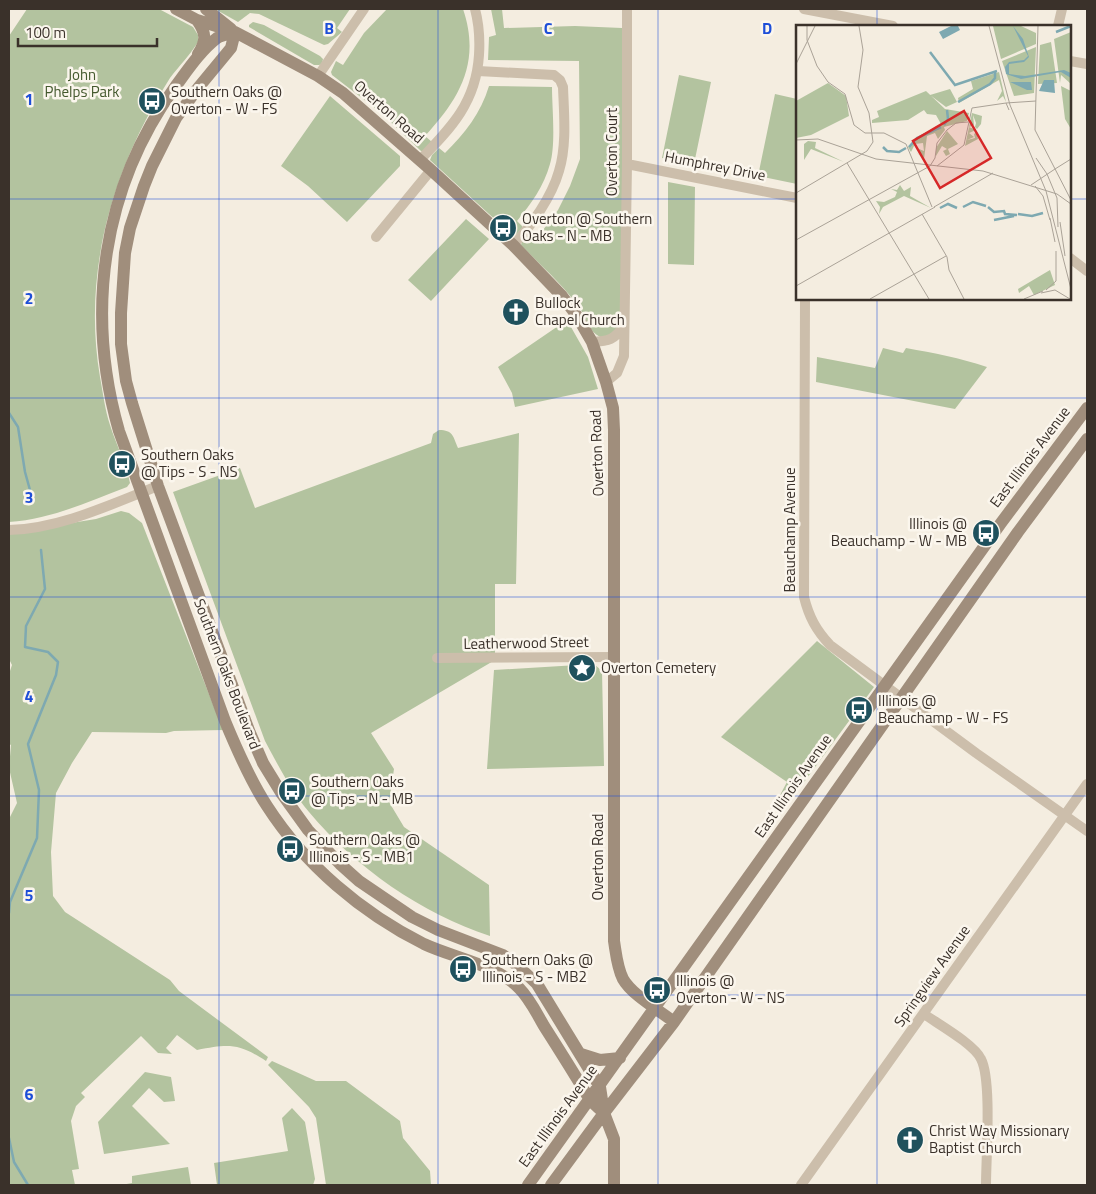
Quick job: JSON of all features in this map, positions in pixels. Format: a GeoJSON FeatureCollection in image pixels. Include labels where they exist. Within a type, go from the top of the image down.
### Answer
{"type":"FeatureCollection","features":[{"type":"Feature","properties":{"kind":"street","name":"Overton Road"},"geometry":{"type":"LineString","coordinates":[[176,9],[197,20],[235,32],[318,76],[367,113],[512,245],[562,296],[577,316],[592,342],[613,408],[614,430],[614,941],[617,960],[623,978],[632,989],[674,1022]]}},
{"type":"Feature","properties":{"kind":"street"},"geometry":{"type":"LineString","coordinates":[[206,9],[235,32]]}},
{"type":"Feature","properties":{"kind":"street"},"geometry":{"type":"LineString","coordinates":[[318,76],[364,9]]}},
{"type":"Feature","properties":{"kind":"street"},"geometry":{"type":"LineString","coordinates":[[420,160],[462,111],[476,83],[479,32],[475,9]]}},
{"type":"Feature","properties":{"kind":"street","name":"Overton Court"},"geometry":{"type":"LineString","coordinates":[[606,382],[617,373],[622,365],[624,356],[627,9]]}},
{"type":"Feature","properties":{"kind":"street"},"geometry":{"type":"LineString","coordinates":[[804,9],[887,25]]}},
{"type":"Feature","properties":{"kind":"street"},"geometry":{"type":"LineString","coordinates":[[1058,25],[1062,9]]}},
{"type":"Feature","properties":{"kind":"street"},"geometry":{"type":"LineString","coordinates":[[192,64],[205,39],[204,30],[197,20]]}},
{"type":"Feature","properties":{"kind":"street","name":"Southern Oaks Boulevard"},"geometry":{"type":"LineString","coordinates":[[235,32],[232,48],[198,88],[176,118],[152,166],[130,228],[124,266],[121,344],[126,381],[158,486],[250,734],[271,776],[308,830],[330,855],[360,881],[412,917],[438,930],[502,955],[537,984],[600,1087],[604,1113],[590,1100],[520,989],[497,972],[436,950],[382,921],[321,871],[293,841],[266,805],[236,749],[142,492],[120,430],[107,377],[101,300],[105,263],[112,225],[140,145],[160,109],[192,64],[218,37],[235,32]]}},
{"type":"Feature","properties":{"kind":"street"},"geometry":{"type":"LineString","coordinates":[[1071,61],[1087,64]]}},
{"type":"Feature","properties":{"kind":"street"},"geometry":{"type":"LineString","coordinates":[[478,71],[554,75],[560,80],[563,87],[563,148],[560,171],[535,218],[512,245]]}},
{"type":"Feature","properties":{"kind":"street"},"geometry":{"type":"LineString","coordinates":[[160,109],[176,118]]}},
{"type":"Feature","properties":{"kind":"street","name":"Humphrey Drive"},"geometry":{"type":"LineString","coordinates":[[627,164],[796,198]]}},
{"type":"Feature","properties":{"kind":"street"},"geometry":{"type":"LineString","coordinates":[[376,237],[431,170]]}},
{"type":"Feature","properties":{"kind":"street"},"geometry":{"type":"LineString","coordinates":[[1071,259],[1087,271]]}},
{"type":"Feature","properties":{"kind":"street"},"geometry":{"type":"LineString","coordinates":[[105,263],[124,266]]}},
{"type":"Feature","properties":{"kind":"street","name":"Beauchamp Avenue"},"geometry":{"type":"LineString","coordinates":[[805,300],[804,597],[808,614],[818,633],[830,645],[901,698],[1087,831]]}},
{"type":"Feature","properties":{"kind":"street"},"geometry":{"type":"LineString","coordinates":[[592,342],[608,341],[616,336],[625,326]]}},
{"type":"Feature","properties":{"kind":"street","name":"East Illinois Avenue"},"geometry":{"type":"LineString","coordinates":[[528,1185],[600,1087],[884,685],[1003,520],[1087,408]]}},
{"type":"Feature","properties":{"kind":"street"},"geometry":{"type":"LineString","coordinates":[[551,1185],[674,1022],[1018,532],[1087,439]]}},
{"type":"Feature","properties":{"kind":"street"},"geometry":{"type":"LineString","coordinates":[[9,530],[49,525],[110,505],[158,486]]}},
{"type":"Feature","properties":{"kind":"street","name":"Leatherwood Street"},"geometry":{"type":"LineString","coordinates":[[437,658],[614,657]]}},
{"type":"Feature","properties":{"kind":"street","name":"Springview Avenue"},"geometry":{"type":"LineString","coordinates":[[801,1185],[1087,784]]}},
{"type":"Feature","properties":{"kind":"street"},"geometry":{"type":"LineString","coordinates":[[293,841],[308,830]]}},
{"type":"Feature","properties":{"kind":"street"},"geometry":{"type":"LineString","coordinates":[[503,976],[512,962]]}},
{"type":"Feature","properties":{"kind":"street"},"geometry":{"type":"LineString","coordinates":[[924,1014],[974,1049],[981,1059],[986,1076],[986,1185]]}},
{"type":"Feature","properties":{"kind":"street"},"geometry":{"type":"LineString","coordinates":[[580,1054],[600,1060],[620,1058]]}},
{"type":"Feature","properties":{"kind":"street"},"geometry":{"type":"LineString","coordinates":[[604,1113],[614,1139],[614,1185]]}},
{"type":"Feature","properties":{"kind":"green space","name":"John Phelps Park"},"geometry":{"type":"Polygon","coordinates":[[[27,9],[159,9],[193,27],[198,35],[198,42],[170,78],[132,148],[118,184],[99,260],[95,298],[100,377],[108,419],[130,483],[127,487],[55,514],[9,522],[9,36],[27,9]]]}},
{"type":"Feature","properties":{"kind":"green space"},"geometry":{"type":"Polygon","coordinates":[[[215,9],[350,9],[337,28],[342,32],[328,44],[324,45],[259,14],[250,13],[238,22],[215,9]]]}},
{"type":"Feature","properties":{"kind":"green space"},"geometry":{"type":"Polygon","coordinates":[[[387,9],[463,9],[468,28],[470,46],[464,78],[448,108],[425,136],[432,142],[424,151],[421,151],[380,112],[332,75],[331,72],[336,61],[343,65],[364,33],[387,9]]]}},
{"type":"Feature","properties":{"kind":"green space"},"geometry":{"type":"Polygon","coordinates":[[[491,9],[502,9],[504,28],[575,26],[622,28],[620,322],[609,335],[600,337],[593,332],[569,294],[521,245],[530,232],[537,238],[558,210],[570,186],[580,159],[579,61],[488,60],[489,37],[496,35],[491,9]]]}},
{"type":"Feature","properties":{"kind":"green space"},"geometry":{"type":"Polygon","coordinates":[[[253,22],[264,25],[320,56],[323,59],[322,64],[314,65],[249,27],[253,22]]]}},
{"type":"Feature","properties":{"kind":"green space"},"geometry":{"type":"Polygon","coordinates":[[[679,75],[711,82],[694,164],[662,158],[679,75]]]}},
{"type":"Feature","properties":{"kind":"green space"},"geometry":{"type":"Polygon","coordinates":[[[489,86],[552,87],[553,136],[550,164],[536,194],[517,221],[523,227],[514,237],[430,160],[439,148],[445,153],[466,130],[482,105],[489,86]]]}},
{"type":"Feature","properties":{"kind":"green space"},"geometry":{"type":"Polygon","coordinates":[[[775,94],[796,99],[796,184],[758,176],[775,94]]]}},
{"type":"Feature","properties":{"kind":"green space"},"geometry":{"type":"Polygon","coordinates":[[[330,96],[400,156],[400,166],[347,222],[308,186],[281,166],[330,96]]]}},
{"type":"Feature","properties":{"kind":"green space"},"geometry":{"type":"Polygon","coordinates":[[[668,182],[695,187],[694,265],[668,264],[668,182]]]}},
{"type":"Feature","properties":{"kind":"green space"},"geometry":{"type":"Polygon","coordinates":[[[466,219],[489,239],[431,301],[408,280],[466,219]]]}},
{"type":"Feature","properties":{"kind":"green space"},"geometry":{"type":"Polygon","coordinates":[[[567,320],[588,357],[598,389],[515,407],[512,393],[498,367],[567,320]]]}},
{"type":"Feature","properties":{"kind":"green space"},"geometry":{"type":"Polygon","coordinates":[[[883,348],[903,353],[906,348],[957,358],[987,367],[955,409],[816,382],[817,357],[875,368],[883,348]]]}},
{"type":"Feature","properties":{"kind":"green space"},"geometry":{"type":"Polygon","coordinates":[[[439,430],[450,433],[458,448],[519,433],[516,584],[495,584],[495,660],[371,733],[394,769],[389,802],[404,827],[489,885],[490,936],[440,915],[415,902],[391,886],[369,870],[327,832],[296,795],[265,741],[173,492],[240,468],[255,508],[431,443],[433,434],[439,430]]]}},
{"type":"Feature","properties":{"kind":"green space"},"geometry":{"type":"Polygon","coordinates":[[[121,511],[129,513],[142,523],[223,730],[174,731],[166,733],[92,732],[56,793],[51,852],[53,896],[65,912],[170,980],[179,991],[268,1057],[266,1061],[248,1051],[233,1046],[197,1050],[177,1035],[166,1048],[172,1054],[158,1053],[141,1036],[81,1093],[85,1097],[76,1106],[71,1121],[79,1169],[72,1170],[75,1185],[9,1185],[9,819],[17,803],[9,768],[11,745],[9,744],[9,674],[12,665],[9,659],[9,533],[96,519],[121,511]]]}},
{"type":"Feature","properties":{"kind":"green space"},"geometry":{"type":"Polygon","coordinates":[[[817,641],[874,687],[788,804],[779,797],[787,782],[721,737],[817,641]]]}},
{"type":"Feature","properties":{"kind":"green space"},"geometry":{"type":"Polygon","coordinates":[[[594,664],[602,671],[604,766],[487,769],[494,670],[594,664]]]}},
{"type":"Feature","properties":{"kind":"green space"},"geometry":{"type":"Polygon","coordinates":[[[272,1061],[316,1081],[346,1081],[400,1121],[403,1138],[430,1171],[431,1185],[326,1185],[316,1118],[309,1107],[268,1065],[272,1061]]]}},
{"type":"Feature","properties":{"kind":"green space"},"geometry":{"type":"Polygon","coordinates":[[[145,1072],[171,1077],[175,1101],[164,1102],[149,1088],[132,1106],[170,1144],[104,1154],[98,1122],[145,1072]]]}},
{"type":"Feature","properties":{"kind":"green space"},"geometry":{"type":"Polygon","coordinates":[[[292,1108],[305,1122],[315,1179],[313,1185],[217,1185],[214,1163],[288,1151],[282,1118],[292,1108]]]}},
{"type":"Feature","properties":{"kind":"green space"},"geometry":{"type":"Polygon","coordinates":[[[188,1167],[191,1185],[121,1185],[132,1183],[132,1176],[188,1167]]]}},
{"type":"Feature","properties":{"kind":"waterway"},"geometry":{"type":"LineString","coordinates":[[9,413],[18,427],[25,472],[30,490]]}},
{"type":"Feature","properties":{"kind":"waterway"},"geometry":{"type":"LineString","coordinates":[[9,913],[10,902],[37,838],[39,790],[28,744],[56,675],[58,662],[48,652],[25,647],[26,626],[45,589],[41,550]]}},
{"type":"Feature","properties":{"kind":"waterway"},"geometry":{"type":"LineString","coordinates":[[9,1138],[14,1162],[28,1185]]}},
{"type":"Feature","properties":{"kind":"place","name":"Southern Oaks @ Overton - W - FS"},"geometry":{"type":"Point","coordinates":[152,101]}},
{"type":"Feature","properties":{"kind":"place","name":"Overton @ Southern Oaks - N - MB"},"geometry":{"type":"Point","coordinates":[503,228]}},
{"type":"Feature","properties":{"kind":"place","name":"Bullock Chapel Church"},"geometry":{"type":"Point","coordinates":[516,312]}},
{"type":"Feature","properties":{"kind":"place","name":"Southern Oaks @ Tips - S - NS"},"geometry":{"type":"Point","coordinates":[122,464]}},
{"type":"Feature","properties":{"kind":"place","name":"Illinois @ Beauchamp - W - MB"},"geometry":{"type":"Point","coordinates":[986,533]}},
{"type":"Feature","properties":{"kind":"place","name":"Overton Cemetery"},"geometry":{"type":"Point","coordinates":[582,668]}},
{"type":"Feature","properties":{"kind":"place","name":"Illinois @ Beauchamp - W - FS"},"geometry":{"type":"Point","coordinates":[859,710]}},
{"type":"Feature","properties":{"kind":"place","name":"Southern Oaks @ Tips - N - MB"},"geometry":{"type":"Point","coordinates":[292,791]}},
{"type":"Feature","properties":{"kind":"place","name":"Southern Oaks @ Illinois - S - MB1"},"geometry":{"type":"Point","coordinates":[290,849]}},
{"type":"Feature","properties":{"kind":"place","name":"Southern Oaks @ Illinois - S - MB2"},"geometry":{"type":"Point","coordinates":[463,969]}},
{"type":"Feature","properties":{"kind":"place","name":"Illinois @ Overton - W - NS"},"geometry":{"type":"Point","coordinates":[657,990]}},
{"type":"Feature","properties":{"kind":"place","name":"Christ Way Missionary Baptist Church"},"geometry":{"type":"Point","coordinates":[910,1140]}}]}
